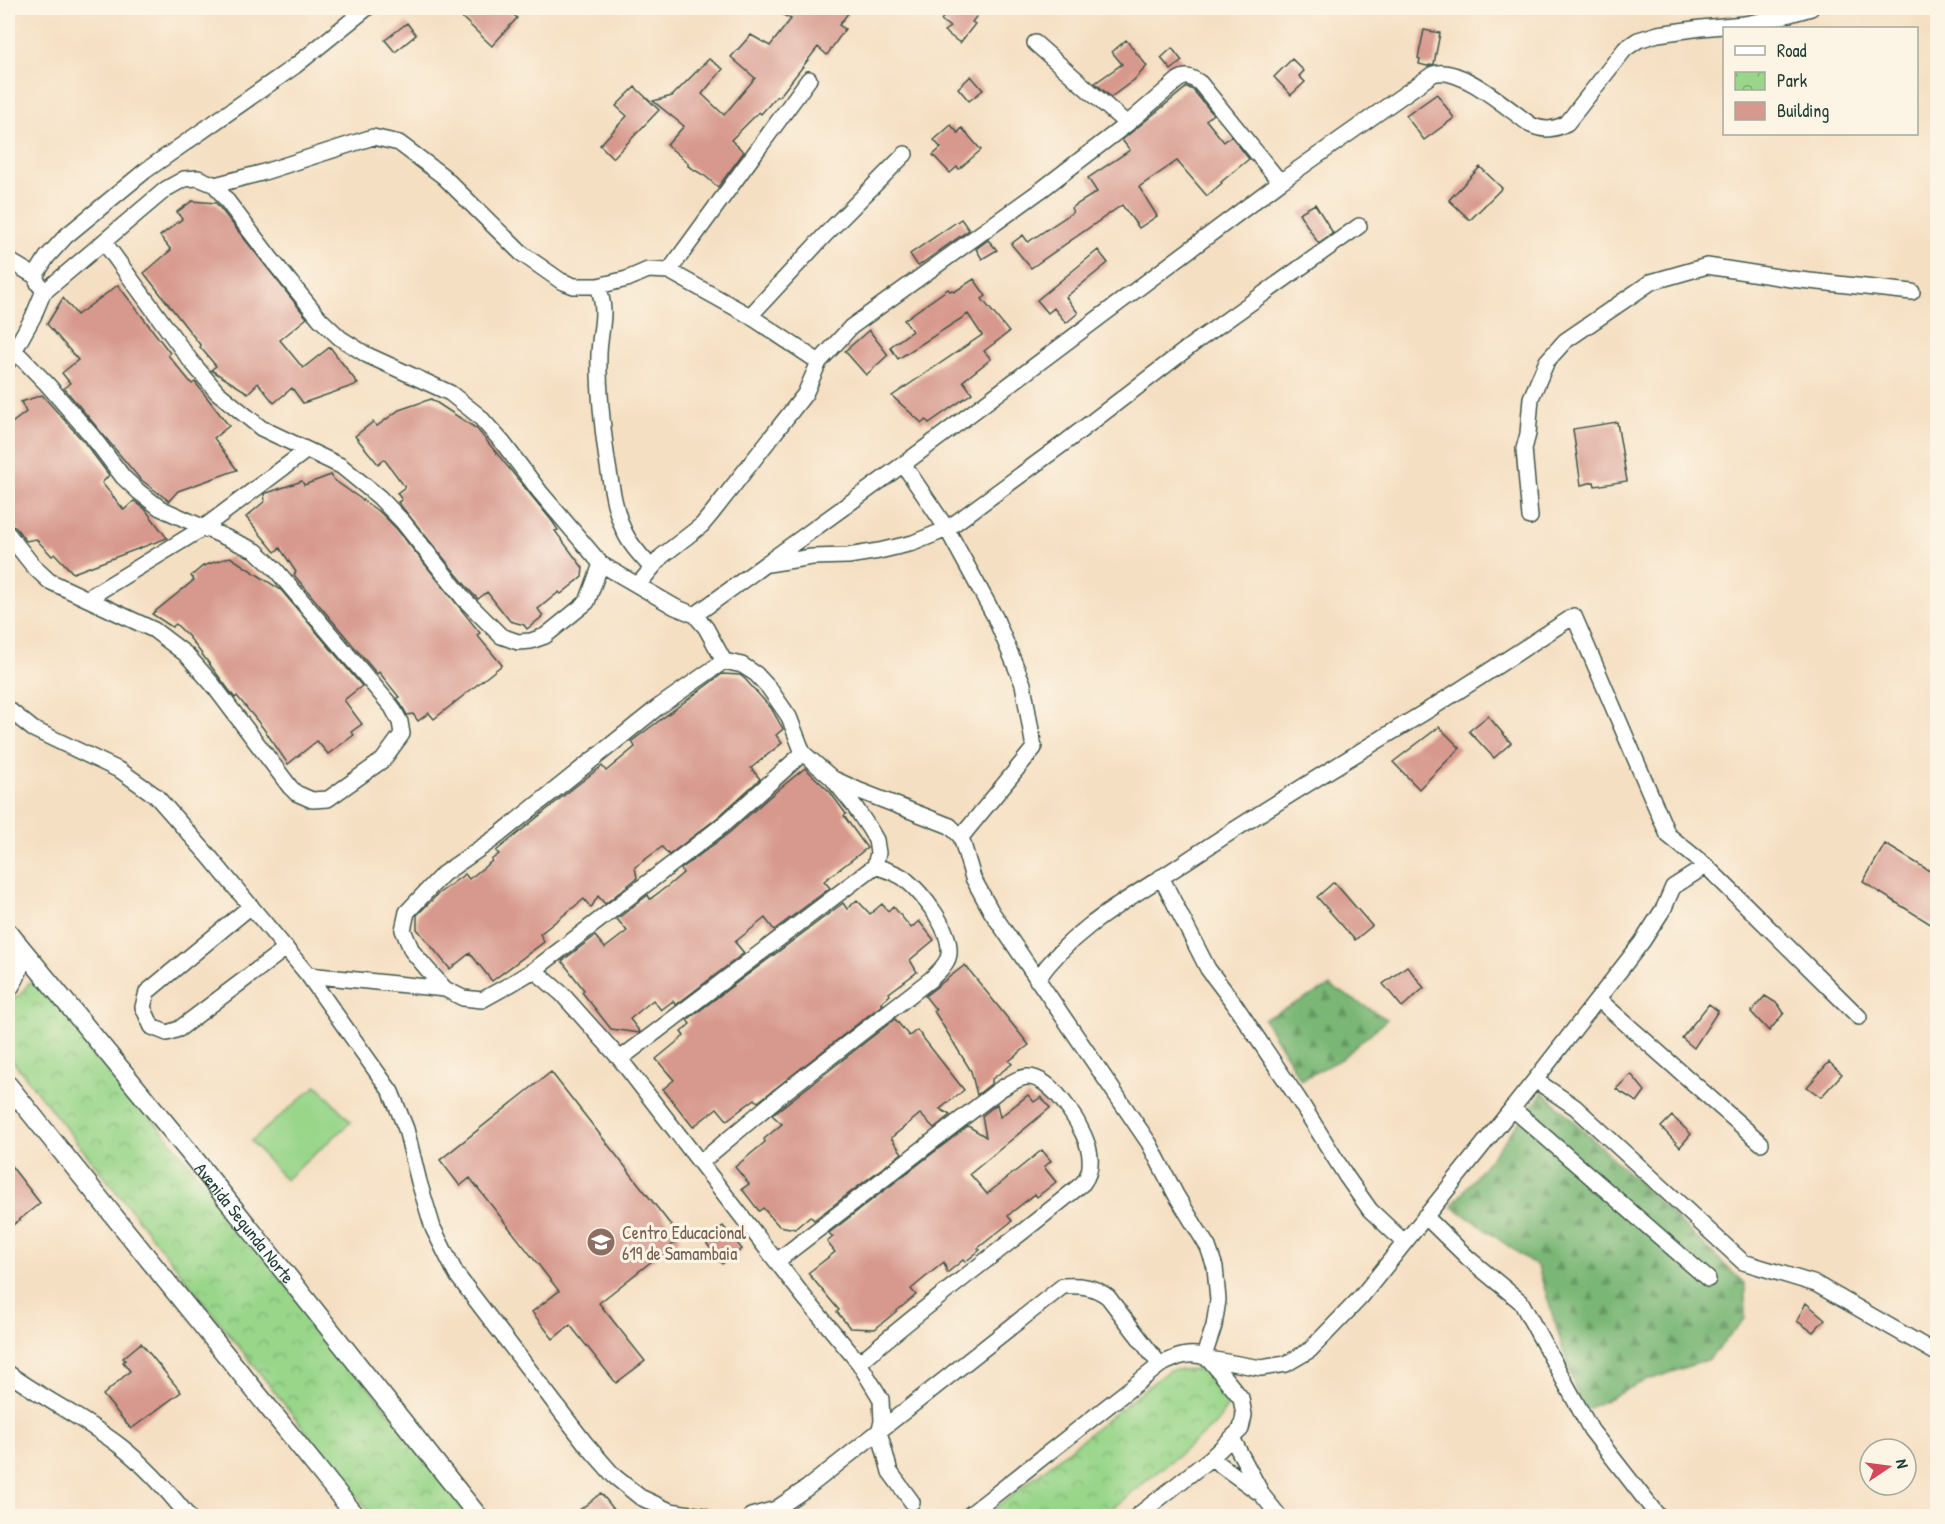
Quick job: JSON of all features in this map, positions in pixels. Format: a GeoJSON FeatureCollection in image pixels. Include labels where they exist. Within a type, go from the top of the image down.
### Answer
{"type":"FeatureCollection","features":[{"type":"Feature","properties":{"kind":"street"},"geometry":{"type":"LineString","coordinates":[[35,276],[47,257],[66,236],[145,171],[207,125],[295,66],[367,8]]}},
{"type":"Feature","properties":{"kind":"street"},"geometry":{"type":"LineString","coordinates":[[695,615],[903,464],[1280,182],[1433,74],[1440,72],[1463,78],[1531,124],[1540,129],[1549,130],[1567,123],[1625,49],[1638,40],[1658,34],[1744,24],[1811,8]]}},
{"type":"Feature","properties":{"kind":"street"},"geometry":{"type":"LineString","coordinates":[[1035,43],[1127,124]]}},
{"type":"Feature","properties":{"kind":"street"},"geometry":{"type":"LineString","coordinates":[[638,585],[662,556],[702,525],[712,513],[805,394],[819,362],[851,327],[1041,190],[1127,124],[1184,76],[1200,83],[1280,182]]}},
{"type":"Feature","properties":{"kind":"street"},"geometry":{"type":"LineString","coordinates":[[669,271],[808,79]]}},
{"type":"Feature","properties":{"kind":"street"},"geometry":{"type":"LineString","coordinates":[[215,185],[373,138],[399,143],[443,176],[521,253],[561,281],[574,286],[598,286],[627,279],[648,270],[669,271],[750,316],[819,362]]}},
{"type":"Feature","properties":{"kind":"street"},"geometry":{"type":"LineString","coordinates":[[750,316],[824,236],[905,154]]}},
{"type":"Feature","properties":{"kind":"street"},"geometry":{"type":"LineString","coordinates":[[8,534],[34,567],[49,581],[154,630],[187,655],[213,685],[296,793],[312,800],[320,800],[339,792],[383,760],[402,734],[398,715],[276,570],[256,551],[160,507],[131,484],[47,384],[11,357],[43,293],[166,189],[184,178],[198,178],[215,185],[320,319],[340,338],[367,355],[450,393],[479,416],[601,564],[675,607],[695,615],[706,628],[724,661]]}},
{"type":"Feature","properties":{"kind":"street"},"geometry":{"type":"LineString","coordinates":[[765,565],[812,557],[848,556],[879,551],[913,543],[947,529],[1197,341],[1359,226]]}},
{"type":"Feature","properties":{"kind":"street"},"geometry":{"type":"LineString","coordinates":[[104,242],[190,360],[217,392],[261,428],[341,466],[379,497],[403,522],[464,599],[501,636],[518,642],[531,641],[545,636],[587,602],[601,564]]}},
{"type":"Feature","properties":{"kind":"street"},"geometry":{"type":"LineString","coordinates":[[8,260],[35,276],[43,293]]}},
{"type":"Feature","properties":{"kind":"street"},"geometry":{"type":"LineString","coordinates":[[1530,517],[1524,449],[1528,434],[1531,398],[1547,361],[1565,341],[1651,282],[1707,266],[1791,279],[1912,292]]}},
{"type":"Feature","properties":{"kind":"street"},"geometry":{"type":"LineString","coordinates":[[598,286],[603,299],[604,313],[599,351],[600,405],[616,510],[624,533],[652,568]]}},
{"type":"Feature","properties":{"kind":"street"},"geometry":{"type":"LineString","coordinates":[[88,598],[203,528],[307,450]]}},
{"type":"Feature","properties":{"kind":"street"},"geometry":{"type":"LineString","coordinates":[[903,464],[947,529],[995,617],[1023,684],[1034,748],[961,837]]}},
{"type":"Feature","properties":{"kind":"street"},"geometry":{"type":"LineString","coordinates":[[1037,980],[1051,960],[1076,936],[1161,877],[1574,616],[1668,835],[1706,866],[1859,1017]]}},
{"type":"Feature","properties":{"kind":"street"},"geometry":{"type":"LineString","coordinates":[[445,989],[412,951],[402,930],[407,912],[443,874],[495,838],[657,708],[724,661],[742,665],[756,674],[770,688],[789,717],[803,753],[832,778],[854,804],[876,840],[878,853],[875,866],[620,1059]]}},
{"type":"Feature","properties":{"kind":"street"},"geometry":{"type":"LineString","coordinates":[[8,709],[33,729],[121,771],[156,796],[251,906],[308,975],[391,1092],[406,1129],[433,1228],[456,1274],[585,1443],[614,1476],[640,1497],[669,1511],[704,1516]]}},
{"type":"Feature","properties":{"kind":"street"},"geometry":{"type":"LineString","coordinates":[[308,975],[445,989],[463,998],[482,1000],[534,970],[723,825],[803,753]]}},
{"type":"Feature","properties":{"kind":"street"},"geometry":{"type":"LineString","coordinates":[[832,778],[935,819],[950,826],[961,837],[973,878],[991,911],[1149,1143],[1171,1187],[1208,1247],[1218,1284],[1218,1300],[1206,1358]]}},
{"type":"Feature","properties":{"kind":"street"},"geometry":{"type":"LineString","coordinates":[[701,1162],[781,1095],[930,979],[948,958],[950,953],[946,933],[927,903],[906,880],[875,866]]}},
{"type":"Feature","properties":{"kind":"street"},"geometry":{"type":"LineString","coordinates":[[968,1516],[1160,1365],[1176,1356],[1190,1354],[1261,1368],[1286,1364],[1310,1350],[1361,1297],[1535,1080],[1642,942],[1664,908],[1673,887],[1706,866]]}},
{"type":"Feature","properties":{"kind":"street"},"geometry":{"type":"LineString","coordinates":[[1161,877],[1208,969],[1286,1080],[1370,1210],[1404,1242]]}},
{"type":"Feature","properties":{"kind":"street"},"geometry":{"type":"LineString","coordinates":[[251,906],[147,992],[143,1007],[152,1027],[167,1033],[179,1029],[286,948]]}},
{"type":"Feature","properties":{"kind":"street","name":"Avenida Segunda Norte"},"geometry":{"type":"LineString","coordinates":[[8,932],[189,1152],[477,1516]]}},
{"type":"Feature","properties":{"kind":"street"},"geometry":{"type":"LineString","coordinates":[[8,989],[20,968],[22,951]]}},
{"type":"Feature","properties":{"kind":"street"},"geometry":{"type":"LineString","coordinates":[[534,970],[562,994],[620,1059],[804,1297],[859,1363],[881,1399],[882,1422],[879,1431],[890,1472],[912,1503]]}},
{"type":"Feature","properties":{"kind":"street"},"geometry":{"type":"LineString","coordinates":[[1598,999],[1761,1143]]}},
{"type":"Feature","properties":{"kind":"street"},"geometry":{"type":"LineString","coordinates":[[777,1261],[999,1090],[1016,1080],[1028,1077],[1039,1079],[1053,1089],[1075,1118],[1088,1143],[1089,1175],[1083,1183],[974,1272],[899,1328],[859,1363]]}},
{"type":"Feature","properties":{"kind":"street"},"geometry":{"type":"LineString","coordinates":[[1535,1080],[1575,1107],[1743,1262],[1816,1284],[1938,1354]]}},
{"type":"Feature","properties":{"kind":"street"},"geometry":{"type":"LineString","coordinates":[[8,1085],[15,1105],[356,1516]]}},
{"type":"Feature","properties":{"kind":"street"},"geometry":{"type":"LineString","coordinates":[[1512,1108],[1708,1279]]}},
{"type":"Feature","properties":{"kind":"street"},"geometry":{"type":"LineString","coordinates":[[1425,1216],[1468,1258],[1521,1302],[1591,1430],[1658,1516]]}},
{"type":"Feature","properties":{"kind":"street"},"geometry":{"type":"LineString","coordinates":[[752,1516],[776,1509],[807,1488],[1063,1286],[1080,1285],[1099,1290],[1108,1297],[1160,1365]]}},
{"type":"Feature","properties":{"kind":"street"},"geometry":{"type":"LineString","coordinates":[[1137,1516],[1211,1458],[1241,1429],[1244,1415],[1241,1398],[1206,1358]]}},
{"type":"Feature","properties":{"kind":"street"},"geometry":{"type":"LineString","coordinates":[[8,1373],[34,1392],[86,1422],[122,1448],[154,1477],[188,1516]]}},
{"type":"Feature","properties":{"kind":"street"},"geometry":{"type":"LineString","coordinates":[[1232,1438],[1263,1496],[1279,1516]]}},
{"type":"Feature","properties":{"kind":"street"},"geometry":{"type":"LineString","coordinates":[[1211,1458],[1263,1496]]}},
{"type":"Feature","properties":{"kind":"green space"},"geometry":{"type":"Polygon","coordinates":[[[36,974],[473,1516],[373,1516],[8,1055],[8,1001],[20,995],[36,974]]]}},
{"type":"Feature","properties":{"kind":"green space"},"geometry":{"type":"Polygon","coordinates":[[[1330,986],[1387,1019],[1341,1059],[1301,1080],[1264,1019],[1330,986]]]}},
{"type":"Feature","properties":{"kind":"green space"},"geometry":{"type":"Polygon","coordinates":[[[317,1085],[351,1122],[285,1180],[251,1141],[317,1085]]]}},
{"type":"Feature","properties":{"kind":"green space"},"geometry":{"type":"Polygon","coordinates":[[[1543,1092],[1745,1284],[1745,1319],[1709,1359],[1640,1383],[1582,1412],[1538,1267],[1452,1206],[1543,1092]]]}},
{"type":"Feature","properties":{"kind":"green space"},"geometry":{"type":"Polygon","coordinates":[[[1207,1369],[1230,1402],[1216,1424],[1103,1516],[986,1516],[1169,1370],[1207,1369]]]}},
{"type":"Feature","properties":{"kind":"building"},"geometry":{"type":"Polygon","coordinates":[[[452,8],[506,8],[517,18],[492,46],[452,8]]]}},
{"type":"Feature","properties":{"kind":"building"},"geometry":{"type":"Polygon","coordinates":[[[771,8],[852,8],[839,25],[845,29],[827,55],[818,47],[779,97],[777,96],[761,114],[759,112],[731,140],[744,152],[718,187],[688,166],[688,163],[667,145],[684,126],[653,101],[672,96],[709,59],[723,69],[702,94],[724,115],[755,78],[731,57],[751,35],[770,46],[791,19],[771,8]]]}},
{"type":"Feature","properties":{"kind":"building"},"geometry":{"type":"Polygon","coordinates":[[[950,8],[983,8],[972,22],[975,24],[960,43],[944,31],[950,27],[941,20],[950,8]]]}},
{"type":"Feature","properties":{"kind":"building"},"geometry":{"type":"Polygon","coordinates":[[[407,23],[416,35],[395,52],[385,40],[407,23]]]}},
{"type":"Feature","properties":{"kind":"building"},"geometry":{"type":"Polygon","coordinates":[[[1424,30],[1440,33],[1434,64],[1427,66],[1419,64],[1420,59],[1418,58],[1424,30]]]}},
{"type":"Feature","properties":{"kind":"building"},"geometry":{"type":"Polygon","coordinates":[[[1126,40],[1147,66],[1134,80],[1111,97],[1095,83],[1122,64],[1112,52],[1126,40]]]}},
{"type":"Feature","properties":{"kind":"building"},"geometry":{"type":"Polygon","coordinates":[[[1172,48],[1182,61],[1171,70],[1161,58],[1172,48]]]}},
{"type":"Feature","properties":{"kind":"building"},"geometry":{"type":"Polygon","coordinates":[[[1292,59],[1304,71],[1299,76],[1305,82],[1291,95],[1274,77],[1292,59]]]}},
{"type":"Feature","properties":{"kind":"building"},"geometry":{"type":"Polygon","coordinates":[[[971,76],[983,90],[969,101],[958,88],[971,76]]]}},
{"type":"Feature","properties":{"kind":"building"},"geometry":{"type":"Polygon","coordinates":[[[635,87],[659,110],[613,158],[600,145],[627,116],[616,106],[635,87]]]}},
{"type":"Feature","properties":{"kind":"building"},"geometry":{"type":"Polygon","coordinates":[[[1187,87],[1193,90],[1213,114],[1206,120],[1224,142],[1231,136],[1249,159],[1207,196],[1177,161],[1139,187],[1157,216],[1139,228],[1122,205],[1031,268],[1011,244],[1023,235],[1028,242],[1073,212],[1071,208],[1097,192],[1088,178],[1130,150],[1122,140],[1187,87]]]}},
{"type":"Feature","properties":{"kind":"building"},"geometry":{"type":"Polygon","coordinates":[[[1437,94],[1454,118],[1424,140],[1406,116],[1437,94]]]}},
{"type":"Feature","properties":{"kind":"building"},"geometry":{"type":"Polygon","coordinates":[[[951,125],[958,133],[962,128],[981,150],[959,169],[957,167],[950,173],[933,155],[941,148],[934,140],[951,125]]]}},
{"type":"Feature","properties":{"kind":"building"},"geometry":{"type":"Polygon","coordinates":[[[1480,167],[1502,188],[1470,220],[1449,200],[1480,167]]]}},
{"type":"Feature","properties":{"kind":"building"},"geometry":{"type":"Polygon","coordinates":[[[192,201],[216,203],[307,318],[280,340],[303,368],[330,347],[358,384],[303,403],[292,388],[274,403],[258,383],[248,393],[211,370],[216,366],[144,273],[171,250],[160,236],[182,219],[177,212],[192,201]]]}},
{"type":"Feature","properties":{"kind":"building"},"geometry":{"type":"Polygon","coordinates":[[[1315,204],[1333,233],[1318,243],[1299,213],[1315,204]]]}},
{"type":"Feature","properties":{"kind":"building"},"geometry":{"type":"Polygon","coordinates":[[[961,219],[969,230],[918,266],[910,254],[961,219]]]}},
{"type":"Feature","properties":{"kind":"building"},"geometry":{"type":"Polygon","coordinates":[[[988,240],[997,250],[982,259],[976,249],[988,240]]]}},
{"type":"Feature","properties":{"kind":"building"},"geometry":{"type":"Polygon","coordinates":[[[1098,250],[1108,263],[1066,297],[1078,313],[1066,323],[1054,308],[1048,313],[1037,300],[1098,250]]]}},
{"type":"Feature","properties":{"kind":"building"},"geometry":{"type":"Polygon","coordinates":[[[974,279],[986,296],[982,299],[1009,332],[984,351],[991,359],[963,381],[972,393],[929,423],[926,420],[922,423],[892,396],[982,335],[968,314],[898,359],[890,347],[912,331],[904,320],[948,289],[954,292],[974,279]]]}},
{"type":"Feature","properties":{"kind":"building"},"geometry":{"type":"Polygon","coordinates":[[[118,285],[170,353],[168,355],[192,384],[195,382],[229,426],[214,438],[237,470],[178,491],[169,501],[140,479],[64,388],[70,383],[62,373],[78,360],[47,324],[63,298],[77,315],[118,285]]]}},
{"type":"Feature","properties":{"kind":"building"},"geometry":{"type":"Polygon","coordinates":[[[869,330],[888,355],[866,375],[845,351],[869,330]]]}},
{"type":"Feature","properties":{"kind":"building"},"geometry":{"type":"Polygon","coordinates":[[[42,395],[84,442],[109,475],[102,483],[124,510],[134,501],[145,509],[167,538],[73,573],[55,554],[52,556],[36,539],[26,541],[8,522],[8,426],[26,412],[21,402],[42,395]]]}},
{"type":"Feature","properties":{"kind":"building"},"geometry":{"type":"Polygon","coordinates":[[[431,399],[477,429],[552,521],[558,530],[555,531],[583,568],[582,577],[538,609],[543,616],[527,629],[524,625],[510,621],[487,592],[478,599],[471,592],[398,502],[402,500],[397,493],[405,487],[384,459],[378,464],[355,436],[373,422],[377,426],[399,410],[431,399]]]}},
{"type":"Feature","properties":{"kind":"building"},"geometry":{"type":"Polygon","coordinates":[[[1617,422],[1627,481],[1595,486],[1594,482],[1581,485],[1573,429],[1617,422]]]}},
{"type":"Feature","properties":{"kind":"building"},"geometry":{"type":"Polygon","coordinates":[[[331,475],[334,480],[381,513],[396,528],[480,633],[477,635],[502,665],[434,719],[429,713],[418,721],[413,714],[407,715],[397,698],[399,697],[379,672],[377,674],[294,575],[296,572],[280,548],[275,552],[246,517],[265,501],[264,494],[302,481],[304,485],[331,475]]]}},
{"type":"Feature","properties":{"kind":"building"},"geometry":{"type":"Polygon","coordinates":[[[230,557],[281,590],[362,686],[344,700],[362,724],[351,732],[354,735],[328,754],[317,741],[288,764],[263,728],[237,696],[235,698],[189,637],[176,624],[172,627],[152,614],[194,580],[191,576],[203,566],[230,557]]]}},
{"type":"Feature","properties":{"kind":"building"},"geometry":{"type":"Polygon","coordinates":[[[722,674],[740,675],[745,679],[771,708],[783,729],[776,735],[782,743],[751,768],[760,779],[717,818],[669,855],[662,847],[635,867],[637,878],[605,904],[598,896],[591,908],[584,899],[540,934],[544,942],[492,981],[470,953],[450,969],[417,929],[417,915],[438,894],[465,874],[469,879],[492,861],[499,854],[496,851],[602,766],[606,771],[635,747],[632,741],[722,674]]]}},
{"type":"Feature","properties":{"kind":"building"},"geometry":{"type":"Polygon","coordinates":[[[1488,716],[1511,743],[1494,758],[1469,731],[1488,716]]]}},
{"type":"Feature","properties":{"kind":"building"},"geometry":{"type":"Polygon","coordinates":[[[1439,727],[1460,748],[1419,789],[1393,762],[1439,727]]]}},
{"type":"Feature","properties":{"kind":"building"},"geometry":{"type":"Polygon","coordinates":[[[805,768],[830,792],[867,848],[824,881],[830,888],[774,930],[765,918],[735,942],[744,953],[676,1005],[673,1001],[661,1010],[653,1000],[630,1019],[639,1033],[611,1029],[582,992],[584,990],[562,961],[595,936],[605,948],[627,931],[617,919],[648,895],[650,899],[669,885],[683,873],[681,869],[729,833],[805,768]]]}},
{"type":"Feature","properties":{"kind":"building"},"geometry":{"type":"Polygon","coordinates":[[[1885,844],[1938,876],[1938,916],[1932,925],[1863,882],[1885,844]]]}},
{"type":"Feature","properties":{"kind":"building"},"geometry":{"type":"Polygon","coordinates":[[[1334,882],[1372,926],[1355,940],[1317,897],[1334,882]]]}},
{"type":"Feature","properties":{"kind":"building"},"geometry":{"type":"Polygon","coordinates":[[[857,900],[870,914],[882,904],[888,911],[893,906],[911,928],[919,921],[934,940],[910,960],[917,972],[889,993],[890,995],[881,1003],[883,1004],[758,1102],[755,1099],[727,1120],[717,1108],[693,1127],[663,1089],[674,1080],[656,1059],[684,1036],[681,1032],[690,1024],[687,1020],[843,903],[847,909],[857,900]]]}},
{"type":"Feature","properties":{"kind":"building"},"geometry":{"type":"Polygon","coordinates":[[[965,965],[1029,1045],[1009,1061],[1012,1064],[992,1079],[992,1083],[977,1095],[971,1071],[934,1011],[936,1010],[925,996],[965,965]]]}},
{"type":"Feature","properties":{"kind":"building"},"geometry":{"type":"Polygon","coordinates":[[[1407,966],[1424,988],[1402,1007],[1383,984],[1407,966]]]}},
{"type":"Feature","properties":{"kind":"building"},"geometry":{"type":"Polygon","coordinates":[[[1765,996],[1778,1004],[1784,1013],[1769,1031],[1751,1012],[1765,996]]]}},
{"type":"Feature","properties":{"kind":"building"},"geometry":{"type":"Polygon","coordinates":[[[1709,1004],[1718,1011],[1694,1048],[1682,1038],[1709,1004]]]}},
{"type":"Feature","properties":{"kind":"building"},"geometry":{"type":"Polygon","coordinates":[[[895,1019],[909,1036],[917,1030],[964,1090],[940,1109],[950,1115],[934,1128],[920,1114],[891,1138],[902,1153],[814,1220],[810,1216],[795,1229],[779,1226],[763,1208],[759,1211],[742,1189],[749,1184],[735,1167],[765,1142],[764,1139],[782,1124],[772,1115],[895,1019]]]}},
{"type":"Feature","properties":{"kind":"building"},"geometry":{"type":"Polygon","coordinates":[[[1829,1062],[1842,1074],[1821,1097],[1807,1087],[1829,1062]]]}},
{"type":"Feature","properties":{"kind":"building"},"geometry":{"type":"Polygon","coordinates":[[[551,1072],[681,1238],[599,1303],[645,1361],[616,1383],[570,1325],[553,1339],[532,1312],[559,1291],[470,1178],[460,1186],[440,1160],[551,1072]]]}},
{"type":"Feature","properties":{"kind":"building"},"geometry":{"type":"Polygon","coordinates":[[[1631,1074],[1645,1091],[1637,1102],[1616,1089],[1631,1074]]]}},
{"type":"Feature","properties":{"kind":"building"},"geometry":{"type":"Polygon","coordinates":[[[1028,1095],[1034,1102],[1041,1097],[1050,1108],[970,1174],[987,1194],[1042,1150],[1051,1161],[1044,1167],[1056,1182],[1037,1197],[1035,1194],[1012,1212],[1008,1216],[1012,1221],[978,1248],[980,1250],[965,1262],[963,1260],[947,1273],[944,1262],[911,1289],[916,1295],[875,1329],[850,1328],[837,1312],[839,1310],[808,1273],[835,1252],[827,1242],[833,1237],[829,1233],[968,1126],[986,1137],[982,1116],[997,1104],[1000,1117],[1028,1095]]]}},
{"type":"Feature","properties":{"kind":"building"},"geometry":{"type":"Polygon","coordinates":[[[1672,1116],[1691,1134],[1680,1147],[1661,1127],[1672,1116]]]}},
{"type":"Feature","properties":{"kind":"building"},"geometry":{"type":"Polygon","coordinates":[[[8,1162],[40,1203],[8,1229],[8,1162]]]}},
{"type":"Feature","properties":{"kind":"building"},"geometry":{"type":"Polygon","coordinates":[[[723,1226],[742,1249],[722,1264],[704,1240],[723,1226]]]}},
{"type":"Feature","properties":{"kind":"building"},"geometry":{"type":"Polygon","coordinates":[[[1806,1303],[1825,1319],[1813,1332],[1797,1321],[1806,1303]]]}},
{"type":"Feature","properties":{"kind":"building"},"geometry":{"type":"Polygon","coordinates":[[[141,1343],[181,1392],[131,1429],[103,1395],[130,1371],[123,1362],[125,1360],[123,1358],[141,1343]]]}},
{"type":"Feature","properties":{"kind":"building"},"geometry":{"type":"Polygon","coordinates":[[[601,1493],[619,1516],[572,1516],[601,1493]]]}},
{"type":"Feature","properties":{"kind":"place","name":"Centro Educacional 619 de Samambaia"},"geometry":{"type":"Point","coordinates":[601,1242]}}]}
